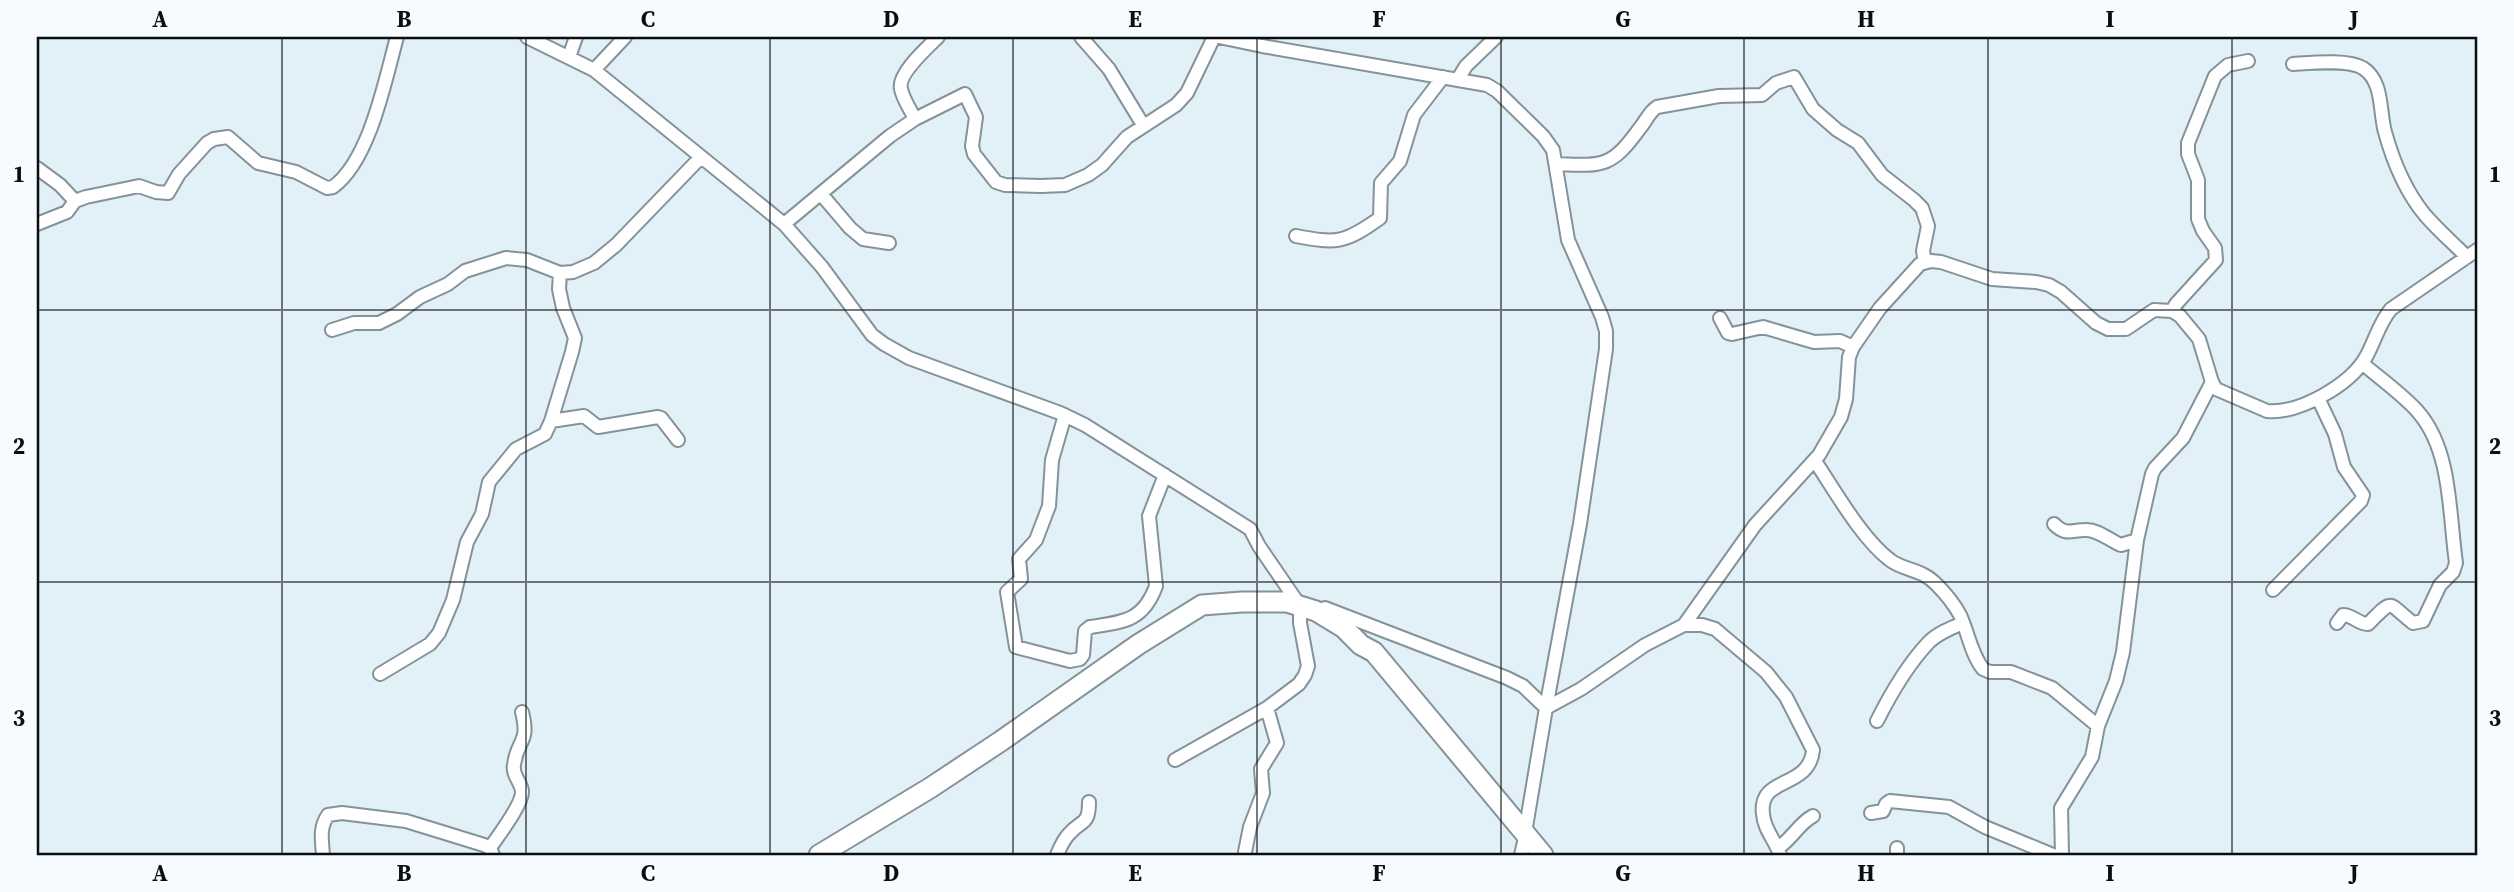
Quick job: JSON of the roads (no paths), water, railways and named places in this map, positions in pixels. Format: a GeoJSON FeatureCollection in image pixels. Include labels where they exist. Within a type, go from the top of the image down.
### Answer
{"type":"FeatureCollection","features":[{"type":"Feature","properties":{"kind":"highway"},"geometry":{"type":"LineString","coordinates":[[819,855],[1001,741],[1154,634],[1202,605],[1242,602],[1300,606],[1316,611],[1344,628],[1361,645],[1367,658],[1396,689],[1526,846],[1543,855]]}},
{"type":"Feature","properties":{"kind":"highway"},"geometry":{"type":"LineString","coordinates":[[838,855],[1069,708],[1140,656],[1206,615],[1212,605]]}},
{"type":"Feature","properties":{"kind":"street"},"geometry":{"type":"LineString","coordinates":[[37,224],[67,212],[75,201],[86,197],[139,186],[168,193],[191,159],[207,143],[221,138],[233,140],[258,163],[281,167],[327,188],[333,187],[354,166],[363,146],[397,37]]}},
{"type":"Feature","properties":{"kind":"street"},"geometry":{"type":"LineString","coordinates":[[527,37],[594,70],[784,224],[808,249],[872,335],[884,344],[909,358],[1065,415],[1085,425],[1250,528],[1259,546],[1300,606],[1307,666],[1305,675],[1299,684],[1267,708],[1175,760]]}},
{"type":"Feature","properties":{"kind":"street"},"geometry":{"type":"LineString","coordinates":[[569,57],[576,37]]}},
{"type":"Feature","properties":{"kind":"street"},"geometry":{"type":"LineString","coordinates":[[594,70],[625,37]]}},
{"type":"Feature","properties":{"kind":"street"},"geometry":{"type":"LineString","coordinates":[[915,119],[904,99],[900,81],[939,37]]}},
{"type":"Feature","properties":{"kind":"street"},"geometry":{"type":"LineString","coordinates":[[1081,37],[1109,69],[1143,125]]}},
{"type":"Feature","properties":{"kind":"street"},"geometry":{"type":"LineString","coordinates":[[784,224],[857,162],[915,119],[965,93],[976,117],[972,146],[974,154],[996,182],[1005,185],[1041,186],[1065,184],[1088,176],[1102,165],[1127,137],[1163,115],[1187,93],[1217,37],[1262,47],[1458,79],[1487,85],[1497,91],[1543,136],[1553,150],[1568,240],[1606,331],[1606,349],[1580,524],[1546,708],[1526,846]]}},
{"type":"Feature","properties":{"kind":"street"},"geometry":{"type":"LineString","coordinates":[[1458,79],[1466,66],[1496,37]]}},
{"type":"Feature","properties":{"kind":"street"},"geometry":{"type":"LineString","coordinates":[[2172,311],[2216,260],[2217,253],[2199,219],[2198,180],[2188,154],[2190,136],[2215,76],[2228,65],[2248,61]]}},
{"type":"Feature","properties":{"kind":"street"},"geometry":{"type":"LineString","coordinates":[[1684,625],[1755,525],[1815,461],[1840,417],[1846,399],[1849,357],[1853,347],[1880,308],[1920,264],[1925,262],[1941,262],[1992,279],[2049,285],[2061,292],[2096,323],[2108,329],[2126,329],[2154,310],[2172,311],[2180,316],[2199,339],[2216,389],[2267,411],[2284,411],[2318,398],[2348,377],[2362,363],[2384,317],[2392,309],[2472,253],[2425,214],[2408,189],[2385,132],[2378,87],[2365,69],[2340,63],[2293,64]]}},
{"type":"Feature","properties":{"kind":"street"},"geometry":{"type":"LineString","coordinates":[[1296,236],[1325,242],[1342,240],[1356,235],[1380,218],[1381,183],[1400,162],[1414,115],[1443,77]]}},
{"type":"Feature","properties":{"kind":"street"},"geometry":{"type":"LineString","coordinates":[[1556,164],[1589,166],[1608,162],[1625,148],[1650,112],[1657,107],[1719,96],[1762,95],[1781,80],[1794,77],[1813,110],[1858,144],[1882,175],[1922,208],[1928,226],[1923,251],[1925,262]]}},
{"type":"Feature","properties":{"kind":"street"},"geometry":{"type":"LineString","coordinates":[[332,330],[354,323],[379,323],[420,297],[448,284],[465,271],[506,258],[519,257],[560,273],[573,272],[594,263],[616,245],[701,156]]}},
{"type":"Feature","properties":{"kind":"street"},"geometry":{"type":"LineString","coordinates":[[37,168],[60,185],[75,201]]}},
{"type":"Feature","properties":{"kind":"street"},"geometry":{"type":"LineString","coordinates":[[821,194],[863,239],[888,243]]}},
{"type":"Feature","properties":{"kind":"street"},"geometry":{"type":"LineString","coordinates":[[380,674],[429,644],[439,634],[453,600],[467,542],[482,514],[489,482],[516,449],[545,434],[551,421],[575,338],[563,309],[559,289],[560,273]]}},
{"type":"Feature","properties":{"kind":"street"},"geometry":{"type":"LineString","coordinates":[[1720,318],[1728,333],[1732,334],[1763,327],[1814,342],[1840,341],[1853,347]]}},
{"type":"Feature","properties":{"kind":"street"},"geometry":{"type":"LineString","coordinates":[[2337,622],[2343,615],[2347,615],[2362,624],[2368,624],[2385,608],[2391,606],[2396,607],[2413,623],[2423,621],[2440,585],[2453,572],[2456,563],[2444,471],[2432,430],[2418,411],[2362,363]]}},
{"type":"Feature","properties":{"kind":"street"},"geometry":{"type":"LineString","coordinates":[[2062,855],[2061,808],[2092,757],[2098,726],[2116,681],[2123,652],[2137,540],[2152,474],[2189,430],[2212,382]]}},
{"type":"Feature","properties":{"kind":"street"},"geometry":{"type":"LineString","coordinates":[[2273,590],[2361,501],[2363,495],[2344,467],[2334,434],[2318,398]]}},
{"type":"Feature","properties":{"kind":"street"},"geometry":{"type":"LineString","coordinates":[[1065,415],[1052,460],[1049,506],[1036,540],[1019,559],[1020,579],[1007,592],[1016,647],[1076,661],[1083,656],[1085,631],[1090,627],[1128,621],[1138,614],[1156,586],[1149,516],[1165,475]]}},
{"type":"Feature","properties":{"kind":"street"},"geometry":{"type":"LineString","coordinates":[[551,421],[584,416],[597,427],[657,417],[661,418],[678,440]]}},
{"type":"Feature","properties":{"kind":"street"},"geometry":{"type":"LineString","coordinates":[[1815,461],[1872,544],[1890,561],[1917,570],[1936,583],[1955,608],[1983,669],[1990,672],[2011,672],[2052,688],[2098,726]]}},
{"type":"Feature","properties":{"kind":"street"},"geometry":{"type":"LineString","coordinates":[[2054,524],[2063,532],[2094,531],[2121,545],[2137,540]]}},
{"type":"Feature","properties":{"kind":"street"},"geometry":{"type":"LineString","coordinates":[[1300,606],[1319,606],[1507,678],[1523,686],[1546,708]]}},
{"type":"Feature","properties":{"kind":"street"},"geometry":{"type":"LineString","coordinates":[[1877,721],[1889,697],[1929,642],[1940,633],[1963,623]]}},
{"type":"Feature","properties":{"kind":"street"},"geometry":{"type":"LineString","coordinates":[[1546,708],[1581,689],[1645,645],[1684,625],[1702,625],[1715,629],[1766,672],[1786,697],[1813,750],[1812,759],[1802,774],[1771,789],[1765,797],[1763,815],[1766,828],[1779,851],[1801,824],[1813,816]]}},
{"type":"Feature","properties":{"kind":"street"},"geometry":{"type":"LineString","coordinates":[[1245,852],[1250,827],[1264,793],[1261,769],[1277,743],[1267,708]]}},
{"type":"Feature","properties":{"kind":"street"},"geometry":{"type":"LineString","coordinates":[[323,855],[321,828],[328,815],[335,813],[406,821],[491,852],[521,800],[522,789],[513,765],[526,732],[522,712]]}},
{"type":"Feature","properties":{"kind":"street"},"geometry":{"type":"LineString","coordinates":[[1871,813],[1883,811],[1890,801],[1949,807],[1993,831],[2053,855]]}},
{"type":"Feature","properties":{"kind":"street"},"geometry":{"type":"LineString","coordinates":[[1057,855],[1068,835],[1085,823],[1089,816],[1089,802]]}}]}
